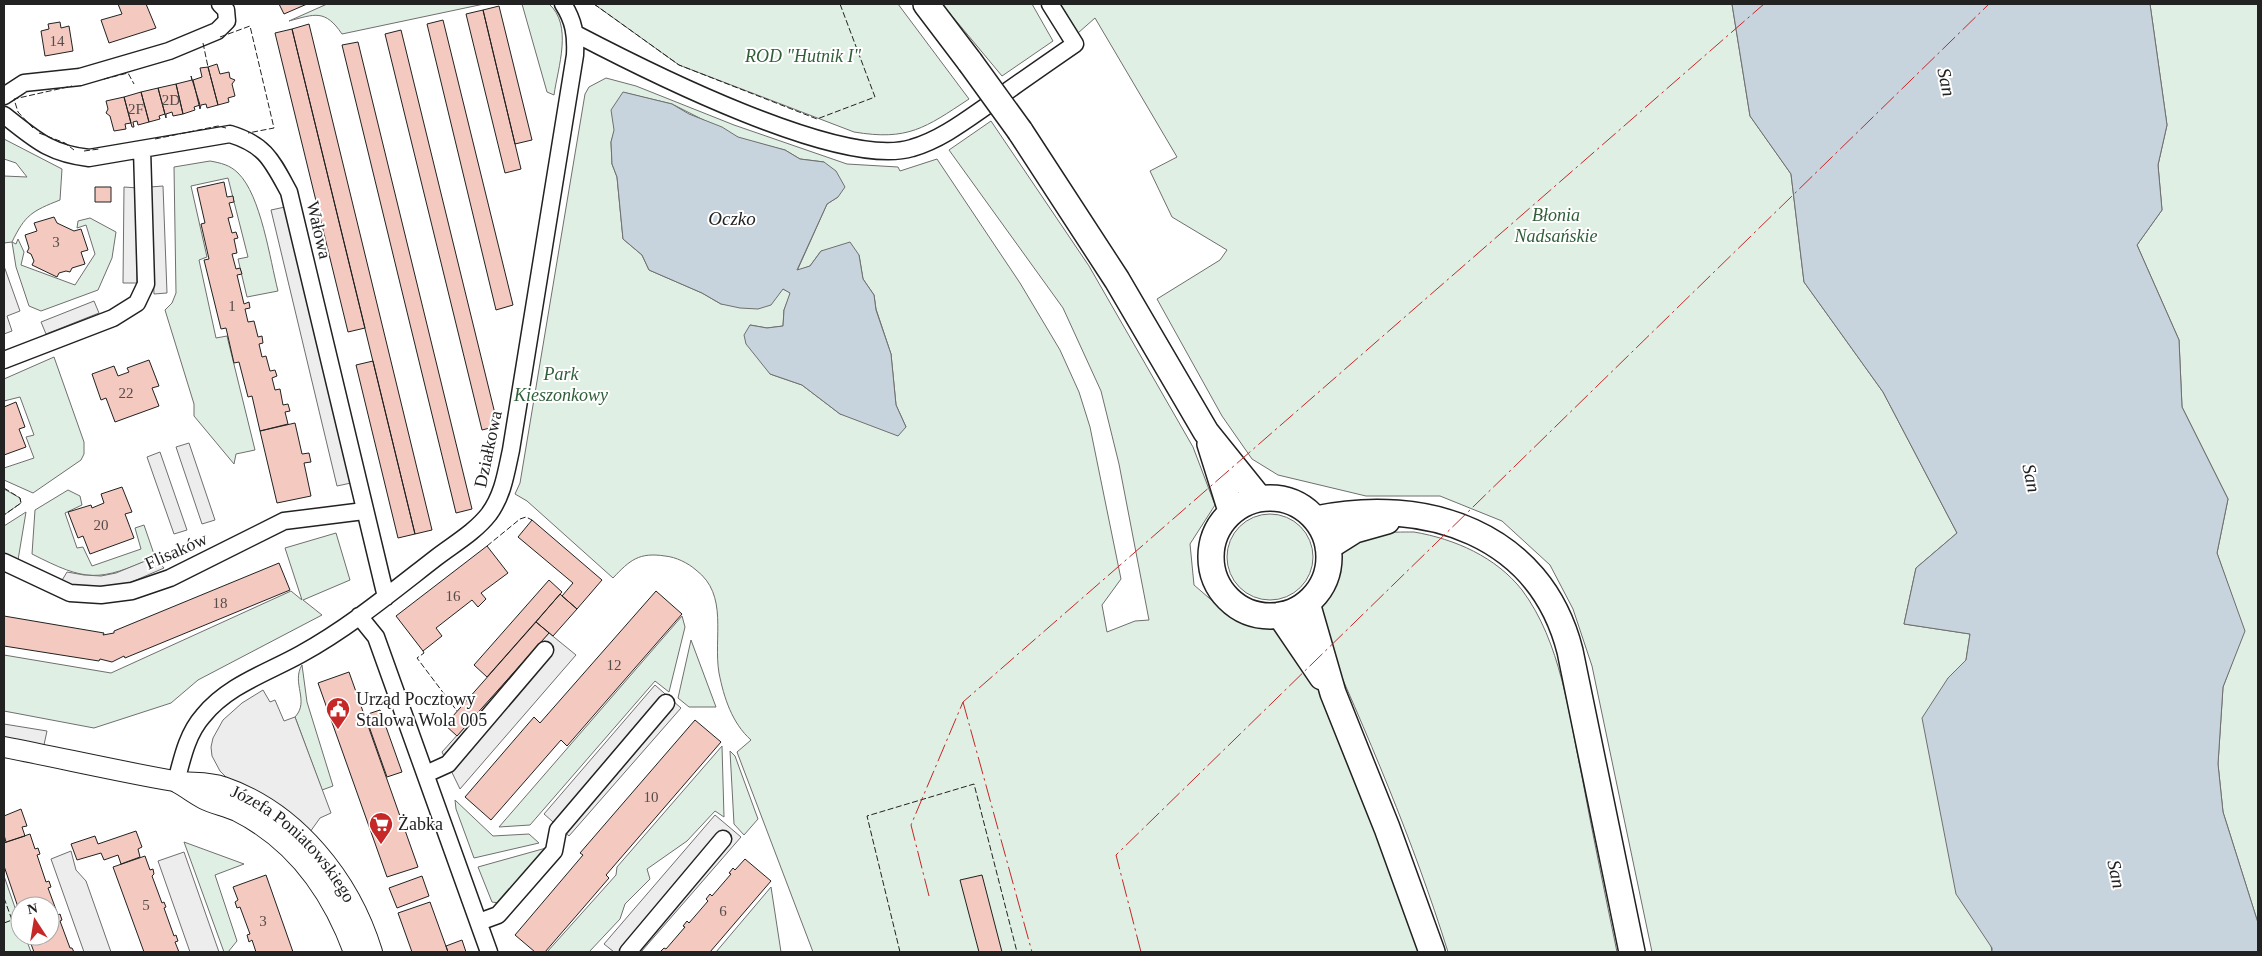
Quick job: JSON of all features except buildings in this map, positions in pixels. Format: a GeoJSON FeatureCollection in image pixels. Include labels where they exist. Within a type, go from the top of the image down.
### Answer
{"type":"FeatureCollection","features":[{"type":"Feature","properties":{"kind":"main road"},"geometry":{"type":"LineString","coordinates":[[926,4],[1020,131],[1114,274],[1206,432],[1259,498]]}},
{"type":"Feature","properties":{"kind":"main road"},"geometry":{"type":"LineString","coordinates":[[1206,432],[1231,511]]}},
{"type":"Feature","properties":{"kind":"main road"},"geometry":{"type":"LineString","coordinates":[[1273,497],[1293,502],[1316,519],[1324,532],[1328,547],[1329,561],[1324,581],[1307,603],[1294,611],[1280,615],[1264,616],[1242,610],[1224,595],[1216,582],[1210,559],[1212,544],[1221,523],[1231,511],[1244,503],[1259,498],[1273,497]]}},
{"type":"Feature","properties":{"kind":"main road"},"geometry":{"type":"LineString","coordinates":[[1316,519],[1368,511],[1441,520],[1466,528],[1505,550],[1536,580],[1556,612],[1566,635],[1632,952]]}},
{"type":"Feature","properties":{"kind":"main road"},"geometry":{"type":"LineString","coordinates":[[1328,547],[1345,535],[1363,527],[1414,516]]}},
{"type":"Feature","properties":{"kind":"main road"},"geometry":{"type":"LineString","coordinates":[[1307,603],[1333,693],[1387,828],[1432,952]]}},
{"type":"Feature","properties":{"kind":"main road"},"geometry":{"type":"LineString","coordinates":[[1280,615],[1333,693]]}},
{"type":"Feature","properties":{"kind":"street"},"geometry":{"type":"LineString","coordinates":[[4,96],[24,83],[80,77],[169,51],[217,31],[227,21],[226,10],[220,4]]}},
{"type":"Feature","properties":{"kind":"street","name":"Działkowa"},"geometry":{"type":"LineString","coordinates":[[176,782],[188,741],[195,726],[213,704],[233,689],[300,655],[386,597],[478,525],[489,513],[505,483],[575,55],[576,34],[572,18],[563,4]]}},
{"type":"Feature","properties":{"kind":"street"},"geometry":{"type":"LineString","coordinates":[[576,34],[649,71],[740,110],[834,144],[862,150],[888,152],[912,149],[934,139],[961,123],[1075,44],[1050,4]]}},
{"type":"Feature","properties":{"kind":"street","name":"Wałowa"},"geometry":{"type":"LineString","coordinates":[[4,115],[46,147],[65,155],[89,158],[230,134],[250,140],[266,154],[289,192],[386,597]]}},
{"type":"Feature","properties":{"kind":"street"},"geometry":{"type":"LineString","coordinates":[[4,360],[112,318],[137,303],[146,284],[142,149]]}},
{"type":"Feature","properties":{"kind":"street","name":"Flisaków"},"geometry":{"type":"LineString","coordinates":[[4,562],[70,593],[101,595],[132,591],[197,566],[284,521],[364,510]]}},
{"type":"Feature","properties":{"kind":"street"},"geometry":{"type":"LineString","coordinates":[[359,616],[376,637],[489,952]]}},
{"type":"Feature","properties":{"kind":"street"},"geometry":{"type":"LineString","coordinates":[[426,774],[448,764],[545,650]]}},
{"type":"Feature","properties":{"kind":"street"},"geometry":{"type":"LineString","coordinates":[[479,922],[498,915],[554,851],[558,830],[666,703]]}},
{"type":"Feature","properties":{"kind":"street","name":"Józefa Poniatowskiego"},"geometry":{"type":"LineString","coordinates":[[4,747],[176,782],[208,782],[223,786],[249,799],[294,829],[328,863],[358,918],[372,952]]}},
{"type":"Feature","properties":{"kind":"street","name":"Józefa Poniatowskiego"},"geometry":{"type":"LineString","coordinates":[[176,782],[205,799],[236,811],[259,824],[298,856],[320,884],[335,909],[354,952]]}},
{"type":"Feature","properties":{"kind":"street"},"geometry":{"type":"LineString","coordinates":[[628,952],[723,839]]}},
{"type":"Feature","properties":{"kind":"green space"},"geometry":{"type":"Polygon","coordinates":[[[327,4],[484,4],[342,34],[330,20],[319,15],[289,21],[327,4]]]}},
{"type":"Feature","properties":{"kind":"green space"},"geometry":{"type":"Polygon","coordinates":[[[522,4],[549,4],[556,13],[560,23],[562,35],[561,59],[554,95],[547,92],[522,4]]]}},
{"type":"Feature","properties":{"kind":"green space","name":"ROD \"Hutnik I\""},"geometry":{"type":"Polygon","coordinates":[[[594,4],[898,4],[969,99],[928,125],[915,130],[889,135],[854,132],[679,65],[594,4]]]}},
{"type":"Feature","properties":{"kind":"green space"},"geometry":{"type":"Polygon","coordinates":[[[942,4],[1032,4],[1053,41],[1002,76],[942,4]]]}},
{"type":"Feature","properties":{"kind":"green space","name":"Błonia Nadsańskie"},"geometry":{"type":"Polygon","coordinates":[[[1060,4],[1732,4],[1750,116],[1791,174],[1804,282],[1883,392],[1957,533],[1916,568],[1904,624],[1970,634],[1966,660],[1948,678],[1992,952],[1652,952],[1592,666],[1573,609],[1550,565],[1502,521],[1440,496],[1366,496],[1278,475],[1252,459],[1222,416],[1157,299],[1220,260],[1227,250],[1172,217],[1150,171],[1177,157],[1095,18],[1078,33],[1060,4]]]}},
{"type":"Feature","properties":{"kind":"green space"},"geometry":{"type":"Polygon","coordinates":[[[2150,4],[2258,4],[2258,923],[2223,812],[2218,764],[2223,687],[2244,631],[2217,553],[2228,499],[2182,407],[2179,340],[2137,245],[2162,210],[2158,165],[2167,125],[2150,4]]]}},
{"type":"Feature","properties":{"kind":"green space","name":"Park Kieszonkowy"},"geometry":{"type":"Polygon","coordinates":[[[606,78],[636,86],[734,125],[847,164],[898,167],[900,171],[937,159],[1020,283],[1060,350],[1079,392],[1090,427],[1121,579],[1102,605],[1107,632],[1135,621],[1149,620],[1119,464],[1101,391],[1063,308],[949,150],[991,121],[1089,266],[1193,447],[1215,505],[1190,544],[1194,585],[1216,604],[1229,601],[1249,613],[1272,616],[1309,657],[1424,952],[813,952],[737,752],[751,740],[734,718],[723,692],[718,659],[718,617],[713,592],[706,580],[693,567],[682,561],[656,555],[642,556],[630,562],[613,578],[527,501],[515,494],[520,483],[585,94],[589,87],[606,78]],[[626,93],[611,142],[612,164],[617,177],[623,239],[642,255],[649,270],[702,293],[721,304],[783,289],[791,293],[784,310],[783,326],[767,328],[750,325],[770,374],[802,385],[840,414],[906,427],[896,405],[891,354],[876,309],[874,295],[863,279],[859,255],[821,251],[810,266],[797,271],[827,204],[838,197],[824,162],[800,159],[785,150],[741,139],[672,104],[626,93]]]}},
{"type":"Feature","properties":{"kind":"green space"},"geometry":{"type":"Polygon","coordinates":[[[4,139],[62,169],[60,200],[30,215],[12,242],[4,243],[4,176],[27,177],[16,163],[4,159],[4,139]]]}},
{"type":"Feature","properties":{"kind":"green space"},"geometry":{"type":"Polygon","coordinates":[[[210,161],[232,168],[246,183],[253,196],[264,229],[278,291],[247,297],[238,259],[248,257],[228,178],[191,186],[207,257],[199,260],[216,338],[227,336],[255,450],[236,454],[234,464],[194,416],[194,404],[165,310],[172,303],[176,293],[174,167],[210,161]]]}},
{"type":"Feature","properties":{"kind":"green space"},"geometry":{"type":"Polygon","coordinates":[[[90,218],[116,232],[112,258],[98,290],[41,311],[29,306],[16,267],[12,242],[16,244],[18,239],[24,252],[21,265],[75,285],[95,254],[86,225],[77,228],[78,221],[90,218]]]}},
{"type":"Feature","properties":{"kind":"green space"},"geometry":{"type":"Polygon","coordinates":[[[54,357],[84,442],[84,454],[81,460],[33,493],[4,480],[4,468],[34,458],[26,437],[34,435],[20,397],[4,401],[4,379],[54,357]]]}},
{"type":"Feature","properties":{"kind":"green space"},"geometry":{"type":"Polygon","coordinates":[[[4,489],[20,498],[21,503],[4,515],[4,489]]]}},
{"type":"Feature","properties":{"kind":"green space"},"geometry":{"type":"Polygon","coordinates":[[[68,490],[80,496],[82,505],[65,513],[77,548],[83,547],[92,566],[141,549],[135,528],[144,525],[155,557],[119,571],[93,575],[66,570],[32,554],[35,510],[68,490]]]}},
{"type":"Feature","properties":{"kind":"green space"},"geometry":{"type":"Polygon","coordinates":[[[26,512],[18,560],[4,553],[4,526],[26,512]]]}},
{"type":"Feature","properties":{"kind":"green space"},"geometry":{"type":"Polygon","coordinates":[[[1270,514],[1286,517],[1294,521],[1306,533],[1310,541],[1313,557],[1310,573],[1306,581],[1294,593],[1286,597],[1270,600],[1254,597],[1246,593],[1234,581],[1230,573],[1227,557],[1230,541],[1234,533],[1246,521],[1254,517],[1270,514]]]}},
{"type":"Feature","properties":{"kind":"green space"},"geometry":{"type":"Polygon","coordinates":[[[1414,532],[1445,539],[1474,551],[1500,568],[1522,590],[1546,632],[1555,656],[1568,704],[1617,952],[1448,952],[1420,869],[1388,787],[1319,626],[1322,609],[1339,560],[1349,546],[1356,540],[1375,534],[1414,532]]]}},
{"type":"Feature","properties":{"kind":"green space"},"geometry":{"type":"Polygon","coordinates":[[[336,533],[350,580],[303,600],[322,615],[198,680],[171,703],[94,728],[4,711],[4,655],[111,673],[291,591],[302,600],[285,548],[336,533]]]}},
{"type":"Feature","properties":{"kind":"green space"},"geometry":{"type":"Polygon","coordinates":[[[682,616],[685,627],[669,692],[655,681],[530,825],[499,827],[682,616]]]}},
{"type":"Feature","properties":{"kind":"green space"},"geometry":{"type":"Polygon","coordinates":[[[691,640],[716,707],[689,707],[678,698],[691,640]]]}},
{"type":"Feature","properties":{"kind":"green space"},"geometry":{"type":"Polygon","coordinates":[[[302,665],[307,702],[333,786],[322,790],[295,717],[301,705],[298,678],[302,665]]]}},
{"type":"Feature","properties":{"kind":"green space"},"geometry":{"type":"Polygon","coordinates":[[[722,746],[724,817],[715,811],[687,841],[647,869],[650,879],[625,904],[620,919],[589,952],[547,952],[616,875],[617,867],[722,746]]]}},
{"type":"Feature","properties":{"kind":"green space"},"geometry":{"type":"Polygon","coordinates":[[[730,751],[735,756],[758,819],[744,835],[734,824],[730,751]]]}},
{"type":"Feature","properties":{"kind":"green space"},"geometry":{"type":"Polygon","coordinates":[[[455,800],[493,836],[529,834],[539,843],[474,858],[456,809],[455,800]]]}},
{"type":"Feature","properties":{"kind":"green space"},"geometry":{"type":"Polygon","coordinates":[[[184,842],[244,864],[215,875],[237,941],[228,952],[224,952],[184,842]]]}},
{"type":"Feature","properties":{"kind":"green space"},"geometry":{"type":"Polygon","coordinates":[[[546,848],[499,903],[492,902],[478,867],[546,848]]]}},
{"type":"Feature","properties":{"kind":"green space"},"geometry":{"type":"Polygon","coordinates":[[[4,876],[11,896],[10,946],[29,946],[31,952],[4,952],[4,876]]]}},
{"type":"Feature","properties":{"kind":"green space"},"geometry":{"type":"Polygon","coordinates":[[[771,887],[781,952],[716,952],[771,887]]]}},
{"type":"Feature","properties":{"kind":"shaded area"},"geometry":{"type":"Polygon","coordinates":[[[163,186],[167,293],[154,294],[150,187],[163,186]]]}},
{"type":"Feature","properties":{"kind":"shaded area"},"geometry":{"type":"Polygon","coordinates":[[[124,187],[138,188],[137,283],[123,283],[124,187]]]}},
{"type":"Feature","properties":{"kind":"shaded area"},"geometry":{"type":"Polygon","coordinates":[[[285,207],[351,483],[337,486],[271,210],[285,207]]]}},
{"type":"Feature","properties":{"kind":"shaded area"},"geometry":{"type":"Polygon","coordinates":[[[4,266],[20,311],[7,316],[12,331],[4,334],[4,266]]]}},
{"type":"Feature","properties":{"kind":"shaded area"},"geometry":{"type":"Polygon","coordinates":[[[94,301],[99,313],[46,334],[41,322],[94,301]]]}},
{"type":"Feature","properties":{"kind":"shaded area"},"geometry":{"type":"Polygon","coordinates":[[[189,443],[215,520],[202,524],[176,447],[189,443]]]}},
{"type":"Feature","properties":{"kind":"shaded area"},"geometry":{"type":"Polygon","coordinates":[[[160,452],[187,530],[174,534],[147,457],[160,452]]]}},
{"type":"Feature","properties":{"kind":"shaded area"},"geometry":{"type":"Polygon","coordinates":[[[155,557],[164,568],[127,584],[80,590],[61,582],[67,572],[101,576],[116,573],[155,557]]]}},
{"type":"Feature","properties":{"kind":"shaded area"},"geometry":{"type":"Polygon","coordinates":[[[549,633],[576,655],[460,789],[442,752],[549,633]]]}},
{"type":"Feature","properties":{"kind":"shaded area"},"geometry":{"type":"Polygon","coordinates":[[[655,685],[681,708],[569,836],[544,814],[655,685]]]}},
{"type":"Feature","properties":{"kind":"shaded area"},"geometry":{"type":"Polygon","coordinates":[[[263,690],[270,702],[275,700],[284,721],[295,717],[331,813],[320,818],[310,832],[226,777],[220,771],[212,756],[213,738],[223,720],[242,703],[263,690]]]}},
{"type":"Feature","properties":{"kind":"shaded area"},"geometry":{"type":"Polygon","coordinates":[[[4,724],[47,731],[42,754],[4,747],[4,724]]]}},
{"type":"Feature","properties":{"kind":"shaded area"},"geometry":{"type":"Polygon","coordinates":[[[715,815],[741,837],[641,952],[614,952],[604,944],[715,815]]]}},
{"type":"Feature","properties":{"kind":"shaded area"},"geometry":{"type":"Polygon","coordinates":[[[71,851],[76,870],[86,881],[111,952],[84,952],[51,859],[71,851]]]}},
{"type":"Feature","properties":{"kind":"shaded area"},"geometry":{"type":"Polygon","coordinates":[[[184,852],[219,952],[190,952],[158,861],[184,852]]]}},
{"type":"Feature","properties":{"kind":"water","name":"San"},"geometry":{"type":"Polygon","coordinates":[[[1732,4],[2150,4],[2167,125],[2158,165],[2162,210],[2137,245],[2179,340],[2182,407],[2228,499],[2217,553],[2245,631],[2223,687],[2218,764],[2223,812],[2258,923],[2258,952],[1992,952],[1992,948],[1956,894],[1922,718],[1948,678],[1966,660],[1970,634],[1904,624],[1916,568],[1957,533],[1883,392],[1804,282],[1791,174],[1750,116],[1732,4]]]}},
{"type":"Feature","properties":{"kind":"water","name":"Oczko"},"geometry":{"type":"Polygon","coordinates":[[[623,92],[672,104],[689,114],[722,127],[738,137],[785,150],[800,159],[824,162],[836,171],[845,187],[838,197],[827,204],[797,270],[810,266],[821,251],[850,242],[859,255],[863,279],[874,295],[876,310],[891,354],[896,405],[906,427],[898,436],[840,414],[802,385],[770,374],[746,344],[744,335],[750,325],[767,328],[783,326],[784,310],[790,293],[783,289],[771,305],[758,309],[721,304],[702,293],[649,270],[642,255],[623,239],[617,177],[612,164],[611,142],[614,130],[611,110],[623,92]]]}},
{"type":"Feature","properties":{"kind":"fence"},"geometry":{"type":"LineString","coordinates":[[594,4],[679,65],[817,119],[875,97],[840,4]]}},
{"type":"Feature","properties":{"kind":"fence"},"geometry":{"type":"LineString","coordinates":[[220,37],[250,26],[274,128],[248,133]]}},
{"type":"Feature","properties":{"kind":"fence"},"geometry":{"type":"LineString","coordinates":[[203,43],[208,67]]}},
{"type":"Feature","properties":{"kind":"fence"},"geometry":{"type":"LineString","coordinates":[[104,79],[128,73],[134,84]]}},
{"type":"Feature","properties":{"kind":"fence"},"geometry":{"type":"LineString","coordinates":[[33,128],[18,112],[14,99],[72,86]]}},
{"type":"Feature","properties":{"kind":"fence"},"geometry":{"type":"LineString","coordinates":[[155,139],[218,126],[226,128]]}},
{"type":"Feature","properties":{"kind":"fence"},"geometry":{"type":"LineString","coordinates":[[39,133],[65,143],[74,150]]}},
{"type":"Feature","properties":{"kind":"fence"},"geometry":{"type":"LineString","coordinates":[[84,151],[99,149]]}},
{"type":"Feature","properties":{"kind":"fence"},"geometry":{"type":"LineString","coordinates":[[4,488],[20,498],[21,503],[4,515]]}},
{"type":"Feature","properties":{"kind":"fence"},"geometry":{"type":"LineString","coordinates":[[487,546],[520,519],[526,517],[532,520]]}},
{"type":"Feature","properties":{"kind":"fence"},"geometry":{"type":"LineString","coordinates":[[423,651],[424,653],[417,658],[457,711]]}},
{"type":"Feature","properties":{"kind":"fence"},"geometry":{"type":"LineString","coordinates":[[900,952],[867,816],[974,784],[1017,952]]}},
{"type":"Feature","properties":{"kind":"fence"},"geometry":{"type":"LineString","coordinates":[[4,898],[12,920],[4,923]]}},
{"type":"Feature","properties":{"kind":"power"},"geometry":{"type":"LineString","coordinates":[[929,896],[911,825],[963,702],[1764,4]]}},
{"type":"Feature","properties":{"kind":"power"},"geometry":{"type":"LineString","coordinates":[[1141,952],[1116,855],[1989,4]]}},
{"type":"Feature","properties":{"kind":"power"},"geometry":{"type":"LineString","coordinates":[[963,702],[1032,952]]}},
{"type":"Feature","properties":{"kind":"place","name":"Urząd Pocztowy Stalowa Wola 005"},"geometry":{"type":"Point","coordinates":[338,730]}},
{"type":"Feature","properties":{"kind":"place","name":"Żabka"},"geometry":{"type":"Point","coordinates":[381,845]}}]}
